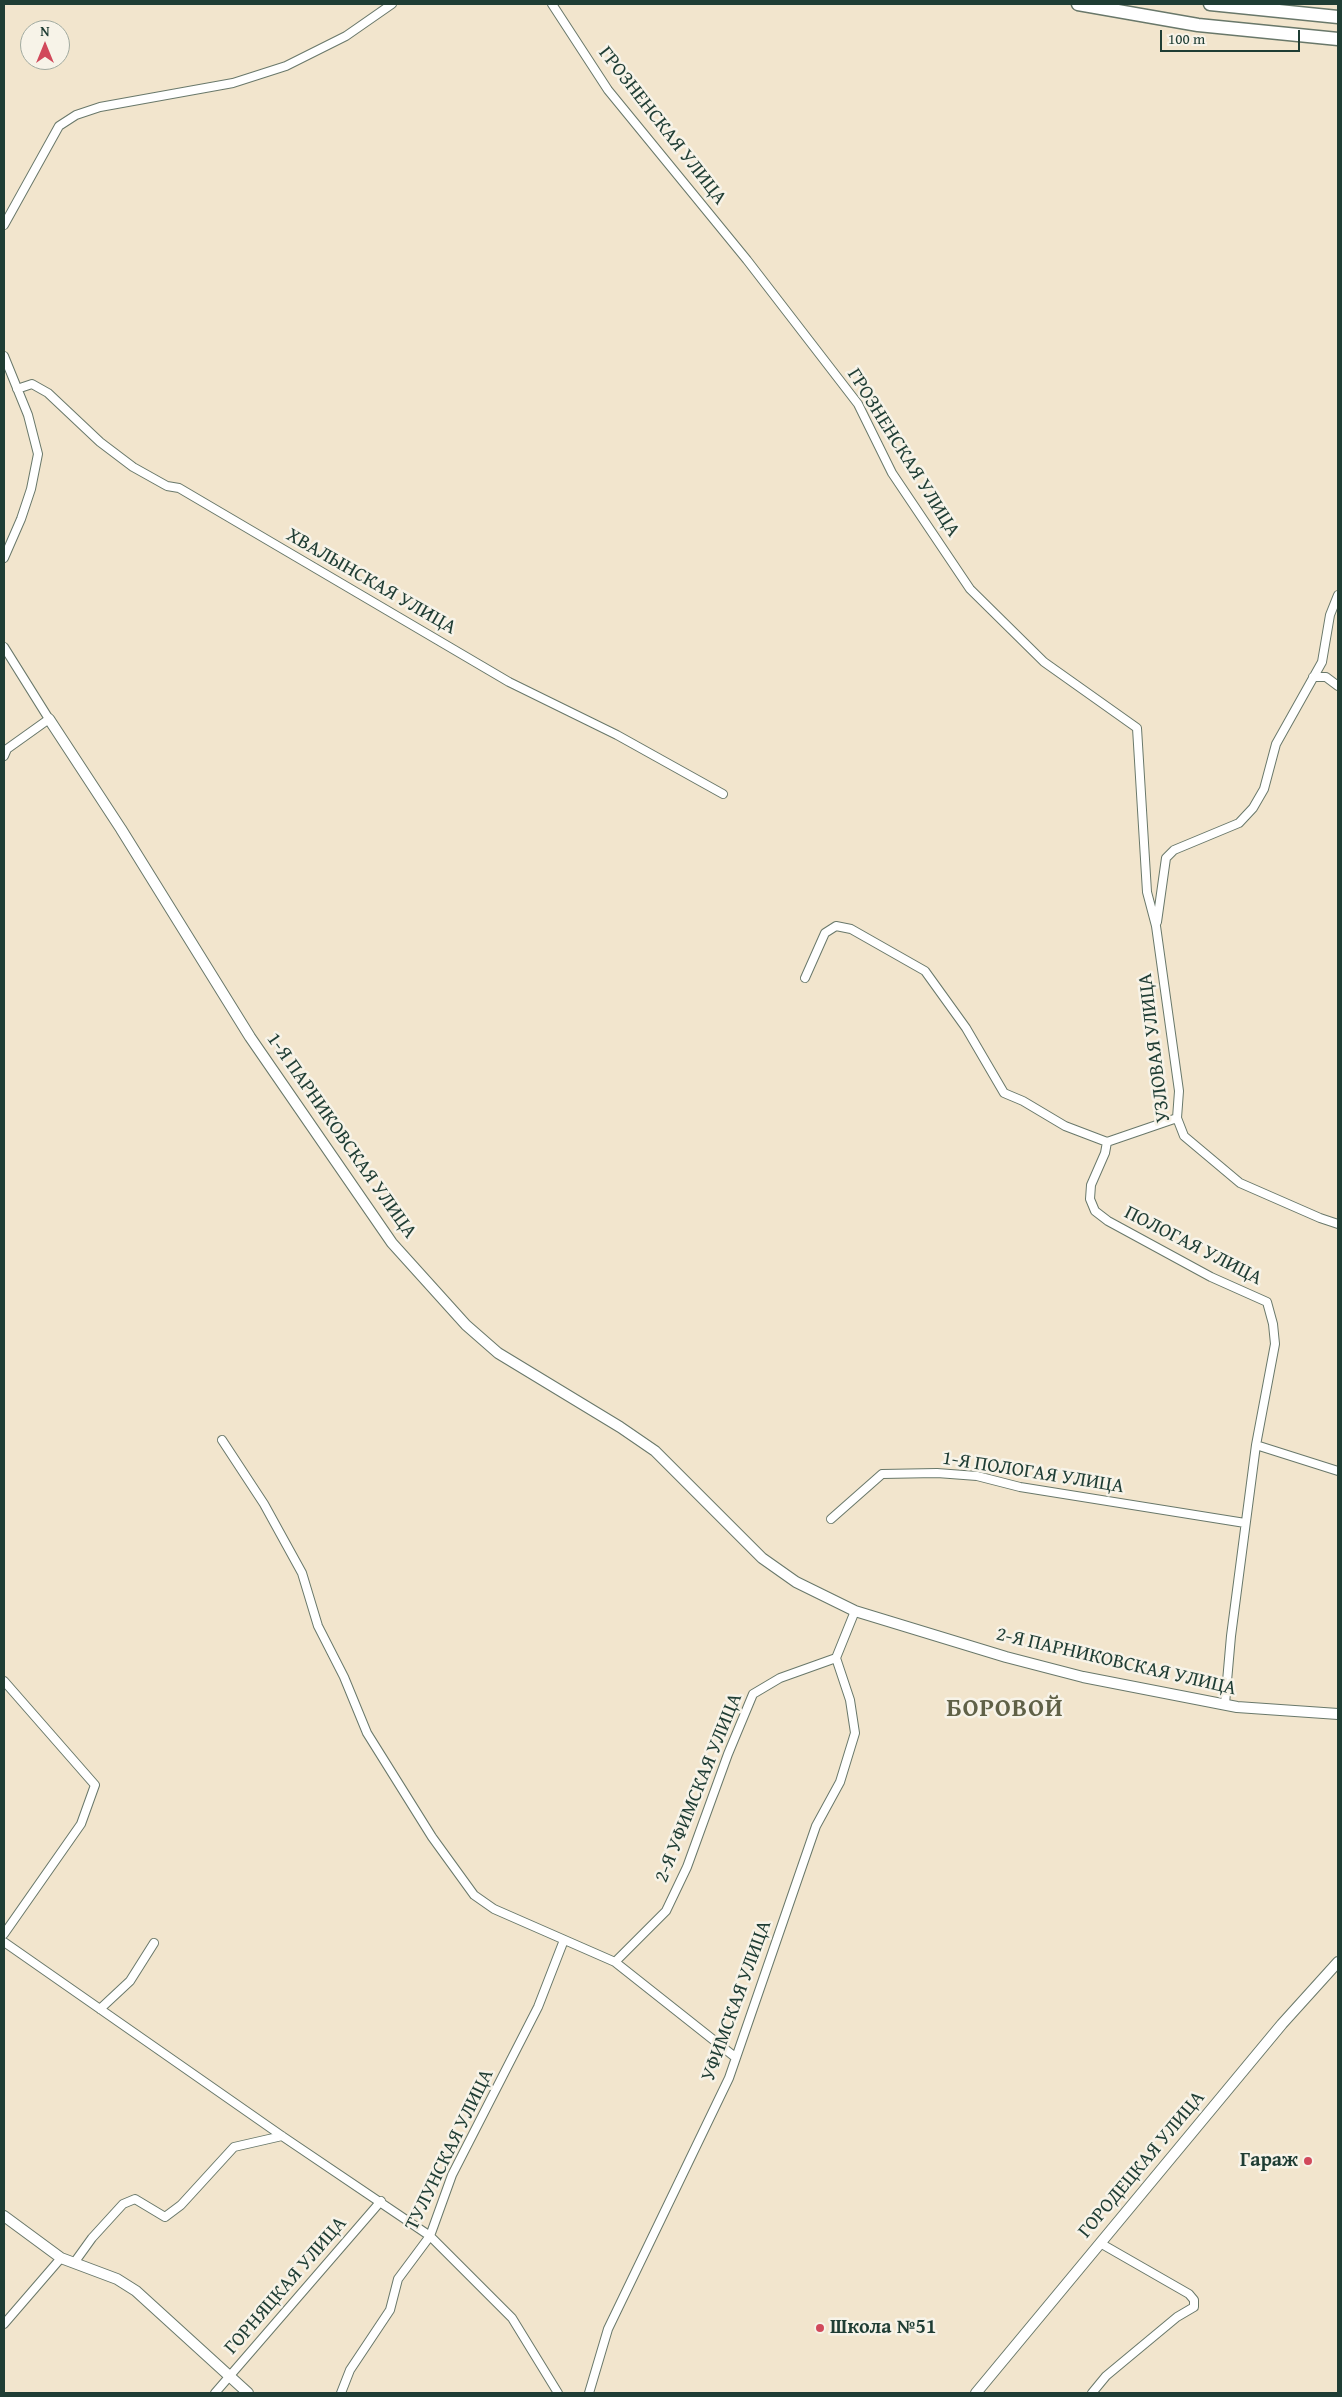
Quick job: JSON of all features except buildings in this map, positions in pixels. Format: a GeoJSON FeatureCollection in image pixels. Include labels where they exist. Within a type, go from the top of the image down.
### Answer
{"type":"FeatureCollection","features":[{"type":"Feature","properties":{"kind":"highway"},"geometry":{"type":"LineString","coordinates":[[1078,4],[1198,25],[1338,39]]}},
{"type":"Feature","properties":{"kind":"highway"},"geometry":{"type":"LineString","coordinates":[[1210,4],[1338,17]]}},
{"type":"Feature","properties":{"kind":"street"},"geometry":{"type":"LineString","coordinates":[[4,225],[59,126],[76,115],[100,107],[233,83],[286,66],[346,36],[392,4]]}},
{"type":"Feature","properties":{"kind":"street","name":"ГРОЗНЕНСКАЯ УЛИЦА"},"geometry":{"type":"LineString","coordinates":[[552,4],[608,90],[747,260],[858,404],[892,473],[970,589],[1044,662],[1137,728],[1147,892],[1156,926]]}},
{"type":"Feature","properties":{"kind":"street"},"geometry":{"type":"LineString","coordinates":[[4,356],[28,415],[38,454],[31,489],[21,519],[4,558]]}},
{"type":"Feature","properties":{"kind":"street","name":"ХВАЛЫНСКАЯ УЛИЦА"},"geometry":{"type":"LineString","coordinates":[[17,389],[32,384],[48,393],[100,442],[133,467],[167,486],[180,488],[509,682],[618,735],[724,794]]}},
{"type":"Feature","properties":{"kind":"street"},"geometry":{"type":"LineString","coordinates":[[1156,926],[1166,858],[1174,850],[1239,823],[1253,808],[1264,789],[1276,744],[1322,662],[1330,615],[1338,595]]}},
{"type":"Feature","properties":{"kind":"street"},"geometry":{"type":"LineString","coordinates":[[4,647],[50,719],[8,749],[4,756]]}},
{"type":"Feature","properties":{"kind":"street"},"geometry":{"type":"LineString","coordinates":[[1313,677],[1326,678],[1338,686]]}},
{"type":"Feature","properties":{"kind":"street","name":"1-Я ПАРНИКОВСКАЯ УЛИЦА"},"geometry":{"type":"LineString","coordinates":[[50,719],[121,829],[250,1037],[392,1243],[466,1325],[498,1353],[620,1427],[655,1451],[762,1558],[796,1582],[833,1601]]}},
{"type":"Feature","properties":{"kind":"street"},"geometry":{"type":"LineString","coordinates":[[805,978],[825,933],[836,926],[851,929],[925,971],[966,1028],[1004,1093],[1023,1101],[1066,1126],[1107,1142],[1177,1118]]}},
{"type":"Feature","properties":{"kind":"street","name":"УЗЛОВАЯ УЛИЦА"},"geometry":{"type":"LineString","coordinates":[[1156,926],[1180,1091],[1177,1118],[1184,1136],[1240,1183],[1338,1224]]}},
{"type":"Feature","properties":{"kind":"street","name":"ПОЛОГАЯ УЛИЦА"},"geometry":{"type":"LineString","coordinates":[[1107,1142],[1106,1153],[1092,1185],[1090,1199],[1095,1211],[1108,1221],[1212,1277],[1267,1302],[1273,1324],[1275,1344],[1256,1445],[1245,1523],[1231,1636],[1226,1704]]}},
{"type":"Feature","properties":{"kind":"street"},"geometry":{"type":"LineString","coordinates":[[222,1440],[264,1504],[302,1573],[318,1626],[344,1677],[367,1733],[432,1836],[474,1895],[494,1909],[615,1962],[735,2057]]}},
{"type":"Feature","properties":{"kind":"street"},"geometry":{"type":"LineString","coordinates":[[1256,1445],[1338,1471]]}},
{"type":"Feature","properties":{"kind":"street","name":"1-Я ПОЛОГАЯ УЛИЦА"},"geometry":{"type":"LineString","coordinates":[[831,1519],[882,1474],[936,1473],[977,1476],[1020,1486],[1245,1523]]}},
{"type":"Feature","properties":{"kind":"street","name":"2-Я ПАРНИКОВСКАЯ УЛИЦА"},"geometry":{"type":"LineString","coordinates":[[833,1601],[856,1611],[1006,1657],[1083,1677],[1237,1707],[1338,1714]]}},
{"type":"Feature","properties":{"kind":"street"},"geometry":{"type":"LineString","coordinates":[[836,1658],[856,1611]]}},
{"type":"Feature","properties":{"kind":"street","name":"2-Я УФИМСКАЯ УЛИЦА"},"geometry":{"type":"LineString","coordinates":[[615,1962],[666,1911],[688,1867],[728,1754],[753,1694],[780,1678],[836,1658]]}},
{"type":"Feature","properties":{"kind":"street","name":"УФИМСКАЯ УЛИЦА"},"geometry":{"type":"LineString","coordinates":[[589,2393],[608,2328],[729,2078],[816,1826],[840,1782],[856,1733],[850,1700],[836,1658]]}},
{"type":"Feature","properties":{"kind":"street"},"geometry":{"type":"LineString","coordinates":[[4,1681],[95,1785],[81,1824],[4,1934]]}},
{"type":"Feature","properties":{"kind":"street","name":"ТУЛУНСКАЯ УЛИЦА"},"geometry":{"type":"LineString","coordinates":[[340,2393],[350,2370],[390,2310],[398,2279],[430,2236],[452,2175],[538,2007],[564,1940]]}},
{"type":"Feature","properties":{"kind":"street"},"geometry":{"type":"LineString","coordinates":[[4,1942],[282,2136],[381,2201],[430,2236],[512,2318],[558,2393]]}},
{"type":"Feature","properties":{"kind":"street"},"geometry":{"type":"LineString","coordinates":[[100,2009],[130,1981],[154,1943]]}},
{"type":"Feature","properties":{"kind":"street","name":"ГОРОДЕЦКАЯ УЛИЦА"},"geometry":{"type":"LineString","coordinates":[[976,2393],[1282,2024],[1338,1962]]}},
{"type":"Feature","properties":{"kind":"street"},"geometry":{"type":"LineString","coordinates":[[74,2263],[92,2238],[123,2204],[135,2200],[165,2217],[181,2205],[234,2147],[282,2136]]}},
{"type":"Feature","properties":{"kind":"street","name":"ГОРНЯЦКАЯ УЛИЦА"},"geometry":{"type":"LineString","coordinates":[[215,2393],[381,2201]]}},
{"type":"Feature","properties":{"kind":"street"},"geometry":{"type":"LineString","coordinates":[[4,2216],[61,2258],[117,2279],[136,2291],[228,2377],[248,2393]]}},
{"type":"Feature","properties":{"kind":"street"},"geometry":{"type":"LineString","coordinates":[[1092,2393],[1106,2376],[1176,2317],[1194,2307],[1194,2300],[1189,2294],[1100,2243]]}},
{"type":"Feature","properties":{"kind":"street"},"geometry":{"type":"LineString","coordinates":[[4,2324],[61,2258]]}},
{"type":"Feature","properties":{"kind":"place","name":"Гараж"},"geometry":{"type":"Point","coordinates":[1308,2161]}},
{"type":"Feature","properties":{"kind":"place","name":"Школа №51"},"geometry":{"type":"Point","coordinates":[820,2328]}},
{"type":"Feature","properties":{"kind":"district","name":"БОРОВОЙ"},"geometry":{"type":"Point","coordinates":[1005,1710]}}]}
